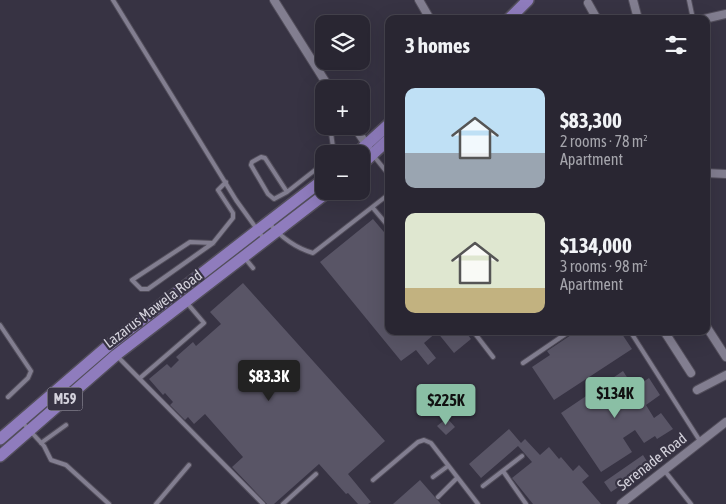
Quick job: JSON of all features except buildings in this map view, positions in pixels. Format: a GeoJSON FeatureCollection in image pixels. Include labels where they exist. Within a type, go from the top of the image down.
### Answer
{"type":"FeatureCollection","features":[{"type":"Feature","properties":{"kind":"main road"},"geometry":{"type":"LineString","coordinates":[[505,15],[520,0]]}},
{"type":"Feature","properties":{"kind":"main road"},"geometry":{"type":"LineString","coordinates":[[513,15],[528,0]]}},
{"type":"Feature","properties":{"kind":"main road"},"geometry":{"type":"LineString","coordinates":[[370,150],[385,129]]}},
{"type":"Feature","properties":{"kind":"main road"},"geometry":{"type":"LineString","coordinates":[[370,150],[385,141]]}},
{"type":"Feature","properties":{"kind":"main road","name":"Lazarus Mawela Road"},"geometry":{"type":"LineString","coordinates":[[0,439],[108,346],[315,186]]}},
{"type":"Feature","properties":{"kind":"main road","name":"Lazarus Mawela Road"},"geometry":{"type":"LineString","coordinates":[[0,456],[116,355],[318,200]]}},
{"type":"Feature","properties":{"kind":"street"},"geometry":{"type":"LineString","coordinates":[[274,0],[324,80]]}},
{"type":"Feature","properties":{"kind":"street"},"geometry":{"type":"LineString","coordinates":[[419,0],[428,15]]}},
{"type":"Feature","properties":{"kind":"street"},"geometry":{"type":"LineString","coordinates":[[633,0],[637,15]]}},
{"type":"Feature","properties":{"kind":"street"},"geometry":{"type":"LineString","coordinates":[[588,3],[595,15]]}},
{"type":"Feature","properties":{"kind":"street"},"geometry":{"type":"LineString","coordinates":[[710,18],[726,14]]}},
{"type":"Feature","properties":{"kind":"street"},"geometry":{"type":"LineString","coordinates":[[710,173],[726,174]]}},
{"type":"Feature","properties":{"kind":"street"},"geometry":{"type":"LineString","coordinates":[[710,332],[726,357]]}},
{"type":"Feature","properties":{"kind":"street"},"geometry":{"type":"LineString","coordinates":[[667,335],[691,373]]}},
{"type":"Feature","properties":{"kind":"street"},"geometry":{"type":"LineString","coordinates":[[696,390],[726,375]]}},
{"type":"Feature","properties":{"kind":"street","name":"Serenade Road"},"geometry":{"type":"LineString","coordinates":[[621,504],[726,422]]}},
{"type":"Feature","properties":{"kind":"lane"},"geometry":{"type":"LineString","coordinates":[[113,0],[256,231],[265,241]]}},
{"type":"Feature","properties":{"kind":"lane"},"geometry":{"type":"LineString","coordinates":[[690,0],[692,15]]}},
{"type":"Feature","properties":{"kind":"lane"},"geometry":{"type":"LineString","coordinates":[[370,150],[385,169]]}},
{"type":"Feature","properties":{"kind":"lane"},"geometry":{"type":"LineString","coordinates":[[287,192],[265,158],[261,157],[252,162],[251,165],[271,197],[278,199],[287,192],[315,170]]}},
{"type":"Feature","properties":{"kind":"lane"},"geometry":{"type":"LineString","coordinates":[[213,243],[190,242],[132,280],[141,289],[148,289],[213,243],[233,218],[233,213],[218,190],[226,182]]}},
{"type":"Feature","properties":{"kind":"lane"},"geometry":{"type":"LineString","coordinates":[[268,222],[277,232],[313,253],[385,198]]}},
{"type":"Feature","properties":{"kind":"lane"},"geometry":{"type":"LineString","coordinates":[[373,208],[385,222]]}},
{"type":"Feature","properties":{"kind":"lane"},"geometry":{"type":"LineString","coordinates":[[244,257],[253,268]]}},
{"type":"Feature","properties":{"kind":"lane"},"geometry":{"type":"LineString","coordinates":[[140,378],[204,323],[178,291]]}},
{"type":"Feature","properties":{"kind":"lane"},"geometry":{"type":"LineString","coordinates":[[0,325],[31,371],[28,378],[8,397]]}},
{"type":"Feature","properties":{"kind":"lane"},"geometry":{"type":"LineString","coordinates":[[476,335],[493,357]]}},
{"type":"Feature","properties":{"kind":"lane"},"geometry":{"type":"LineString","coordinates":[[524,363],[564,335]]}},
{"type":"Feature","properties":{"kind":"lane"},"geometry":{"type":"LineString","coordinates":[[633,335],[700,442]]}},
{"type":"Feature","properties":{"kind":"lane"},"geometry":{"type":"LineString","coordinates":[[108,346],[263,504]]}},
{"type":"Feature","properties":{"kind":"lane"},"geometry":{"type":"LineString","coordinates":[[20,420],[41,443],[51,460],[66,465],[109,504]]}},
{"type":"Feature","properties":{"kind":"lane"},"geometry":{"type":"LineString","coordinates":[[41,443],[66,425]]}},
{"type":"Feature","properties":{"kind":"lane"},"geometry":{"type":"LineString","coordinates":[[374,480],[418,442],[424,440],[431,444],[478,504]]}},
{"type":"Feature","properties":{"kind":"lane"},"geometry":{"type":"LineString","coordinates":[[484,486],[522,456]]}},
{"type":"Feature","properties":{"kind":"lane"},"geometry":{"type":"LineString","coordinates":[[156,504],[189,465]]}},
{"type":"Feature","properties":{"kind":"lane"},"geometry":{"type":"LineString","coordinates":[[433,477],[448,466]]}},
{"type":"Feature","properties":{"kind":"lane"},"geometry":{"type":"LineString","coordinates":[[664,470],[691,504]]}},
{"type":"Feature","properties":{"kind":"lane"},"geometry":{"type":"LineString","coordinates":[[502,471],[526,504]]}},
{"type":"Feature","properties":{"kind":"lane"},"geometry":{"type":"LineString","coordinates":[[283,504],[316,474]]}},
{"type":"Feature","properties":{"kind":"lane"},"geometry":{"type":"LineString","coordinates":[[438,497],[457,478]]}}]}
